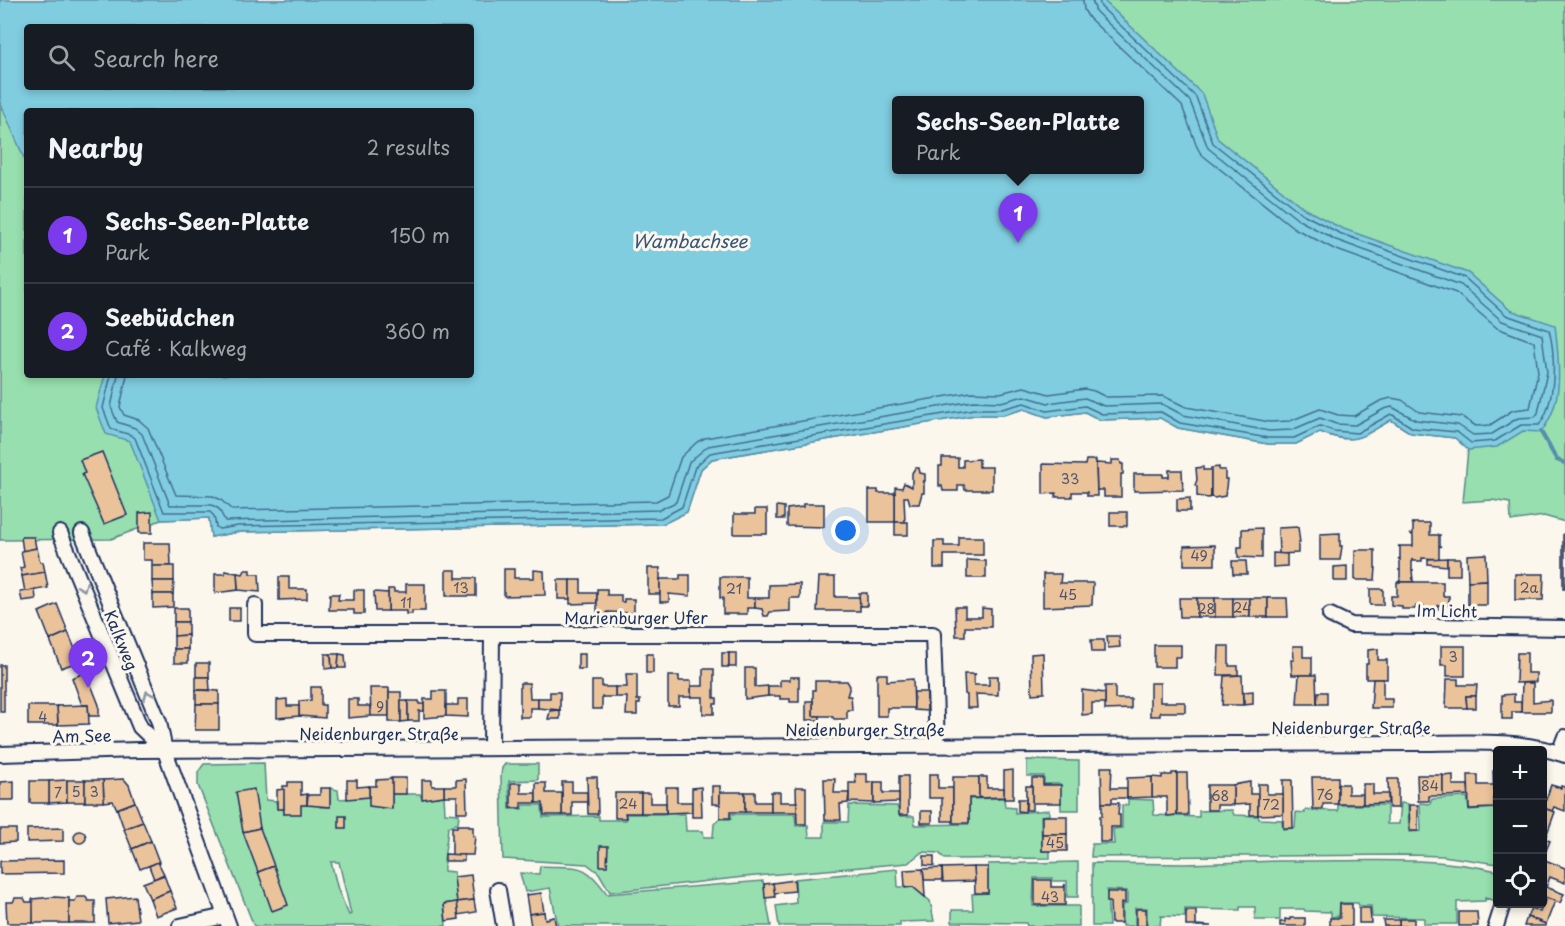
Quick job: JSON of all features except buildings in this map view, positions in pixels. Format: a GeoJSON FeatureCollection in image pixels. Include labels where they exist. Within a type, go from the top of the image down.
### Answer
{"type":"FeatureCollection","features":[{"type":"Feature","properties":{"kind":"street","name":"Kalkweg"},"geometry":{"type":"LineString","coordinates":[[60,533],[140,727],[165,751]]}},
{"type":"Feature","properties":{"kind":"street","name":"Kalkweg"},"geometry":{"type":"LineString","coordinates":[[82,533],[159,722],[165,751],[227,921]]}},
{"type":"Feature","properties":{"kind":"street","name":"Marienburger Ufer"},"geometry":{"type":"LineString","coordinates":[[255,605],[255,634],[933,634],[937,746]]}},
{"type":"Feature","properties":{"kind":"street","name":"Im Licht"},"geometry":{"type":"LineString","coordinates":[[1330,615],[1351,625],[1565,628]]}},
{"type":"Feature","properties":{"kind":"street"},"geometry":{"type":"LineString","coordinates":[[491,748],[492,634]]}},
{"type":"Feature","properties":{"kind":"street"},"geometry":{"type":"LineString","coordinates":[[1562,754],[1565,737]]}},
{"type":"Feature","properties":{"kind":"street","name":"Neidenburger Straße"},"geometry":{"type":"LineString","coordinates":[[165,751],[1433,743],[1497,743],[1517,746]]}},
{"type":"Feature","properties":{"kind":"street","name":"Am See"},"geometry":{"type":"LineString","coordinates":[[0,754],[165,751]]}},
{"type":"Feature","properties":{"kind":"street","name":"Neidenburger Straße"},"geometry":{"type":"LineString","coordinates":[[1547,751],[1562,754]]}},
{"type":"Feature","properties":{"kind":"street"},"geometry":{"type":"LineString","coordinates":[[498,890],[504,926]]}},
{"type":"Feature","properties":{"kind":"street"},"geometry":{"type":"LineString","coordinates":[[1496,926],[1501,908]]}},
{"type":"Feature","properties":{"kind":"street"},"geometry":{"type":"LineString","coordinates":[[180,926],[227,921]]}},
{"type":"Feature","properties":{"kind":"green space","name":"Wambachsee"},"geometry":{"type":"Polygon","coordinates":[[[0,0],[1565,0],[1565,522],[1544,516],[1511,521],[1510,503],[1492,500],[1463,502],[1468,449],[1455,438],[1411,433],[1391,420],[1357,438],[1341,438],[1320,432],[1296,444],[1268,444],[1178,428],[1161,418],[1100,420],[1085,412],[1047,417],[1024,409],[1003,415],[975,415],[712,459],[701,469],[687,512],[663,524],[238,532],[211,537],[209,518],[161,520],[111,539],[0,540],[0,0]]]}},
{"type":"Feature","properties":{"kind":"green space"},"geometry":{"type":"Polygon","coordinates":[[[1027,760],[1079,761],[1079,810],[1061,810],[1060,784],[1044,784],[1044,776],[1027,776],[1027,760]]]}},
{"type":"Feature","properties":{"kind":"green space"},"geometry":{"type":"Polygon","coordinates":[[[264,763],[266,800],[276,801],[277,808],[284,809],[284,814],[301,805],[330,807],[330,788],[338,790],[339,799],[369,797],[382,809],[392,808],[392,794],[420,794],[422,799],[444,796],[445,813],[459,814],[458,823],[448,827],[444,871],[454,872],[457,902],[444,904],[446,926],[254,926],[198,785],[198,772],[204,764],[264,763]],[[331,862],[338,890],[349,915],[351,914],[339,862],[331,862]]]}},
{"type":"Feature","properties":{"kind":"green space"},"geometry":{"type":"Polygon","coordinates":[[[505,764],[538,764],[538,780],[509,781],[510,809],[522,809],[523,805],[542,805],[543,817],[599,816],[599,820],[626,820],[626,814],[685,814],[686,831],[703,831],[704,837],[713,837],[714,824],[719,819],[731,819],[731,814],[795,814],[796,826],[808,825],[809,837],[824,837],[824,822],[848,822],[849,805],[897,806],[900,816],[914,816],[915,825],[969,824],[969,799],[1004,798],[1005,807],[1015,808],[1015,813],[1049,810],[1049,815],[1041,816],[1042,851],[1050,851],[1050,858],[945,859],[939,853],[922,852],[908,863],[744,877],[610,892],[599,873],[587,864],[503,859],[501,776],[505,764]]]}},
{"type":"Feature","properties":{"kind":"green space"},"geometry":{"type":"Polygon","coordinates":[[[1467,797],[1469,810],[1493,808],[1493,863],[1443,856],[1409,855],[1091,857],[1092,844],[1114,844],[1113,829],[1122,828],[1122,805],[1128,805],[1128,799],[1153,800],[1154,815],[1199,817],[1199,811],[1232,810],[1234,815],[1282,820],[1283,829],[1295,828],[1296,812],[1338,811],[1338,805],[1387,805],[1387,824],[1399,824],[1401,803],[1408,804],[1409,832],[1421,831],[1420,803],[1430,804],[1432,799],[1467,797]]]}},
{"type":"Feature","properties":{"kind":"green space"},"geometry":{"type":"Polygon","coordinates":[[[1389,860],[1470,866],[1493,870],[1493,900],[1485,898],[1485,901],[1457,902],[1457,924],[1424,924],[1424,918],[1372,917],[1371,906],[1340,903],[1339,916],[1331,917],[1331,912],[1280,909],[1280,920],[1255,920],[1255,907],[1240,907],[1240,910],[1185,909],[1185,917],[1161,916],[1160,926],[1147,926],[1147,908],[1135,908],[1135,926],[1122,926],[1122,905],[1127,904],[1127,891],[1107,890],[1109,926],[1092,926],[1092,863],[1186,864],[1389,860]]]}},
{"type":"Feature","properties":{"kind":"green space"},"geometry":{"type":"Polygon","coordinates":[[[1078,862],[1078,897],[1067,897],[1067,881],[1034,878],[1033,906],[1079,906],[1079,926],[952,922],[952,910],[973,910],[972,894],[988,893],[988,864],[1078,862]]]}},
{"type":"Feature","properties":{"kind":"green space"},"geometry":{"type":"Polygon","coordinates":[[[540,866],[579,868],[592,876],[607,894],[763,881],[771,926],[558,926],[550,888],[525,892],[520,873],[539,874],[540,866]]]}},
{"type":"Feature","properties":{"kind":"green space"},"geometry":{"type":"Polygon","coordinates":[[[897,869],[898,887],[913,887],[930,901],[934,921],[900,922],[900,926],[779,926],[776,906],[796,903],[795,879],[897,869]]]}},
{"type":"Feature","properties":{"kind":"water","name":"Wambachsee"},"geometry":{"type":"Polygon","coordinates":[[[0,0],[1103,0],[1202,94],[1218,139],[1305,209],[1341,228],[1468,273],[1510,310],[1555,325],[1559,367],[1557,395],[1549,420],[1541,432],[1523,431],[1497,447],[1468,450],[1455,438],[1411,433],[1391,420],[1357,438],[1342,438],[1320,432],[1296,444],[1268,444],[1178,428],[1160,418],[1100,420],[1085,412],[1047,417],[1024,409],[1003,415],[975,415],[712,459],[701,469],[687,512],[663,524],[238,532],[211,537],[209,518],[161,520],[130,441],[106,434],[96,408],[104,378],[474,378],[474,108],[24,108],[24,158],[0,102],[0,0]]]}},
{"type":"Feature","properties":{"kind":"waterway"},"geometry":{"type":"LineString","coordinates":[[1541,432],[1557,460],[1565,463]]}},
{"type":"Feature","properties":{"kind":"place","name":"Sechs-Seen-Platte"},"geometry":{"type":"Point","coordinates":[1018,243]}},
{"type":"Feature","properties":{"kind":"place","name":"Seebüdchen"},"geometry":{"type":"Point","coordinates":[88,688]}}]}
